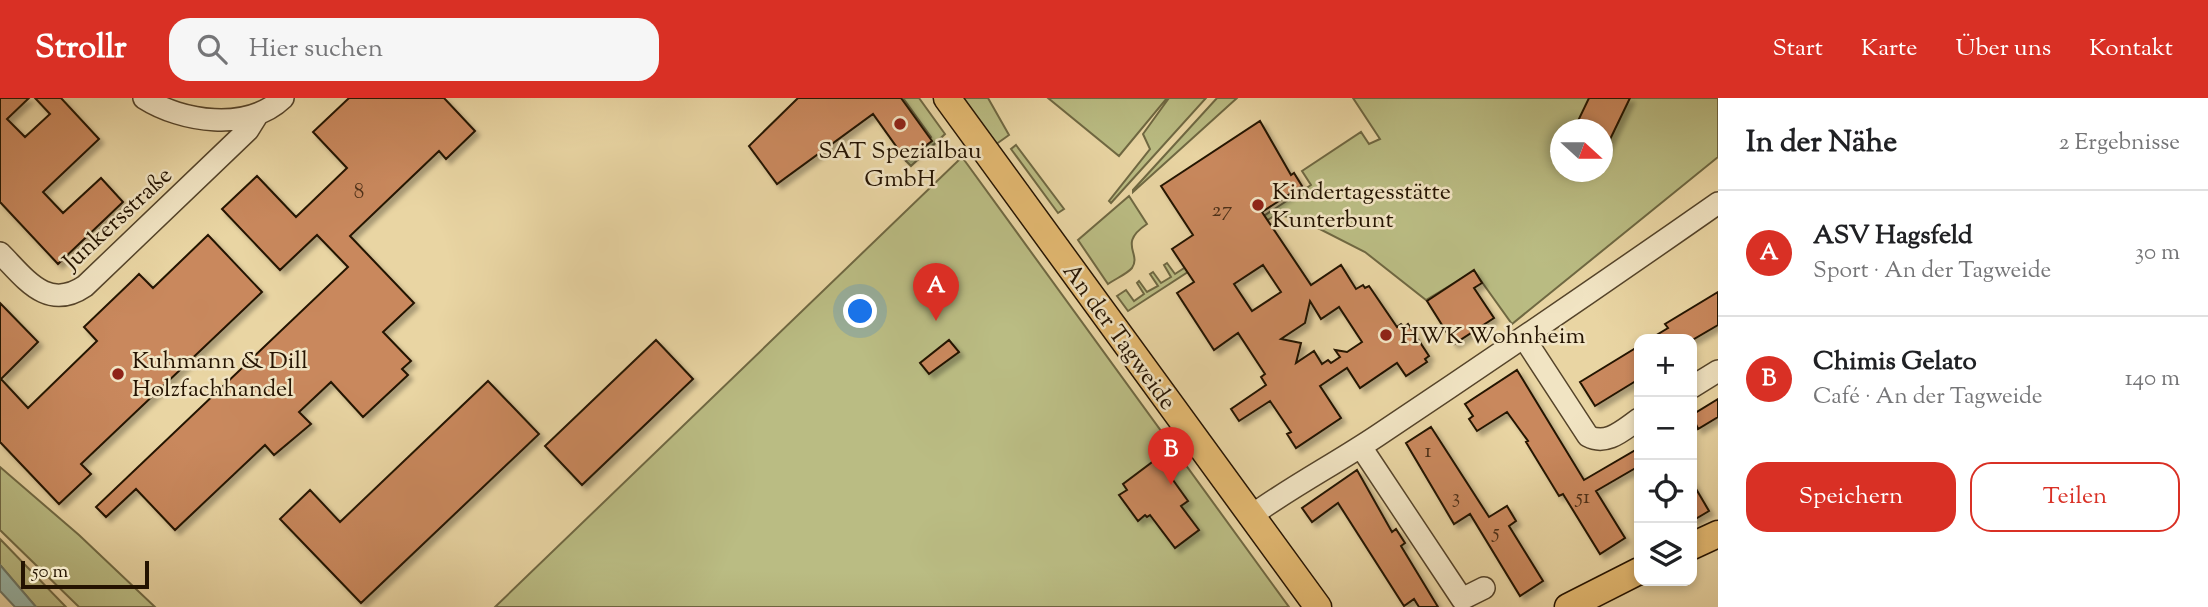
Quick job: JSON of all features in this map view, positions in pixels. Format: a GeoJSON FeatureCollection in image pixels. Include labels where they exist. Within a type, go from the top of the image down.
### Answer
{"type":"FeatureCollection","features":[{"type":"Feature","properties":{"kind":"main road","name":"An der Tagweide"},"geometry":{"type":"LineString","coordinates":[[947,98],[1318,607]]}},
{"type":"Feature","properties":{"kind":"main road"},"geometry":{"type":"LineString","coordinates":[[1697,544],[1718,534]]}},
{"type":"Feature","properties":{"kind":"main road"},"geometry":{"type":"LineString","coordinates":[[1568,607],[1634,573]]}},
{"type":"Feature","properties":{"kind":"street"},"geometry":{"type":"LineString","coordinates":[[144,98],[159,108],[188,117],[222,120],[258,114],[283,98]]}},
{"type":"Feature","properties":{"kind":"street","name":"Junkersstraße"},"geometry":{"type":"LineString","coordinates":[[0,253],[30,284],[43,293],[55,296],[76,293],[248,130],[258,114]]}},
{"type":"Feature","properties":{"kind":"street"},"geometry":{"type":"LineString","coordinates":[[1251,516],[1280,495],[1361,447],[1524,338],[1718,203]]}},
{"type":"Feature","properties":{"kind":"street"},"geometry":{"type":"LineString","coordinates":[[1524,338],[1588,436],[1597,441],[1608,439],[1634,422]]}},
{"type":"Feature","properties":{"kind":"street"},"geometry":{"type":"LineString","coordinates":[[1697,384],[1718,371]]}},
{"type":"Feature","properties":{"kind":"street"},"geometry":{"type":"LineString","coordinates":[[1361,447],[1462,600],[1484,588]]}},
{"type":"Feature","properties":{"kind":"green space"},"geometry":{"type":"Polygon","coordinates":[[[903,98],[919,98],[945,134],[911,166],[903,158],[931,137],[903,98]]]}},
{"type":"Feature","properties":{"kind":"green space"},"geometry":{"type":"Polygon","coordinates":[[[958,98],[988,98],[1009,135],[995,145],[958,98]]]}},
{"type":"Feature","properties":{"kind":"green space"},"geometry":{"type":"Polygon","coordinates":[[[1048,98],[1167,98],[1119,156],[1048,98]]]}},
{"type":"Feature","properties":{"kind":"green space"},"geometry":{"type":"Polygon","coordinates":[[[1169,98],[1206,98],[1111,203],[1109,201],[1150,149],[1143,134],[1169,98]]]}},
{"type":"Feature","properties":{"kind":"green space"},"geometry":{"type":"Polygon","coordinates":[[[1217,98],[1237,98],[1133,192],[1133,190],[1217,98]]]}},
{"type":"Feature","properties":{"kind":"green space"},"geometry":{"type":"Polygon","coordinates":[[[1353,98],[1718,98],[1718,157],[1512,324],[1474,271],[1426,300],[1365,252],[1308,223],[1277,214],[1128,311],[1117,296],[1126,290],[1134,301],[1144,294],[1137,283],[1139,281],[1147,292],[1158,286],[1150,274],[1153,272],[1161,283],[1171,277],[1164,265],[1167,263],[1175,274],[1311,185],[1302,171],[1361,132],[1369,144],[1380,139],[1353,98]]]}},
{"type":"Feature","properties":{"kind":"green space"},"geometry":{"type":"Polygon","coordinates":[[[1016,145],[1064,209],[1058,213],[1011,149],[1016,145]]]}},
{"type":"Feature","properties":{"kind":"green space"},"geometry":{"type":"Polygon","coordinates":[[[962,157],[1289,607],[495,607],[962,157]]]}},
{"type":"Feature","properties":{"kind":"green space"},"geometry":{"type":"Polygon","coordinates":[[[1129,196],[1147,224],[1133,237],[1132,268],[1108,284],[1078,240],[1129,196]]]}},
{"type":"Feature","properties":{"kind":"green space"},"geometry":{"type":"Polygon","coordinates":[[[0,467],[79,535],[155,607],[79,607],[0,530],[0,467]]]}},
{"type":"Feature","properties":{"kind":"green space"},"geometry":{"type":"Polygon","coordinates":[[[0,539],[66,607],[36,607],[0,565],[0,539]]]}},
{"type":"Feature","properties":{"kind":"shaded area"},"geometry":{"type":"Polygon","coordinates":[[[0,565],[36,607],[15,607],[0,591],[0,565]]]}},
{"type":"Feature","properties":{"kind":"building"},"geometry":{"type":"Polygon","coordinates":[[[0,98],[29,98],[7,119],[25,137],[50,114],[35,98],[61,98],[99,139],[43,192],[63,213],[101,178],[123,202],[58,264],[0,202],[0,98]]]}},
{"type":"Feature","properties":{"kind":"building"},"geometry":{"type":"Polygon","coordinates":[[[349,98],[444,98],[475,131],[446,159],[439,151],[350,236],[414,303],[383,332],[411,361],[402,369],[408,375],[363,417],[331,382],[299,412],[311,424],[274,455],[265,445],[175,530],[136,489],[106,517],[96,507],[348,267],[317,235],[280,270],[222,209],[257,176],[296,217],[347,168],[313,132],[349,98]]]}},
{"type":"Feature","properties":{"kind":"building"},"geometry":{"type":"Polygon","coordinates":[[[798,98],[901,98],[932,141],[906,160],[873,114],[777,184],[749,146],[798,98]]]}},
{"type":"Feature","properties":{"kind":"building"},"geometry":{"type":"Polygon","coordinates":[[[1589,98],[1630,98],[1613,133],[1613,119],[1579,119],[1589,98]]]}},
{"type":"Feature","properties":{"kind":"building"},"geometry":{"type":"Polygon","coordinates":[[[1260,121],[1291,175],[1294,173],[1302,186],[1262,212],[1311,285],[1341,265],[1356,289],[1363,285],[1365,288],[1369,286],[1397,327],[1408,324],[1429,356],[1425,359],[1427,362],[1406,376],[1397,363],[1360,388],[1347,368],[1320,386],[1341,418],[1296,448],[1287,434],[1291,432],[1270,401],[1239,421],[1231,409],[1266,385],[1261,377],[1265,374],[1238,333],[1214,350],[1177,293],[1194,282],[1172,249],[1193,235],[1161,186],[1260,121]],[[1263,265],[1234,284],[1252,311],[1281,292],[1263,265]],[[1310,301],[1305,323],[1281,339],[1301,343],[1296,363],[1314,351],[1322,364],[1328,360],[1331,363],[1340,357],[1335,350],[1347,352],[1362,342],[1339,307],[1321,319],[1310,301]]]}},
{"type":"Feature","properties":{"kind":"building"},"geometry":{"type":"Polygon","coordinates":[[[208,235],[262,292],[81,464],[91,474],[59,504],[0,442],[0,303],[38,342],[1,379],[28,408],[97,341],[84,327],[139,274],[153,288],[208,235]]]}},
{"type":"Feature","properties":{"kind":"building"},"geometry":{"type":"Polygon","coordinates":[[[1474,270],[1482,283],[1474,288],[1494,318],[1454,344],[1427,301],[1474,270]]]}},
{"type":"Feature","properties":{"kind":"building"},"geometry":{"type":"Polygon","coordinates":[[[1718,292],[1718,325],[1697,337],[1697,334],[1658,334],[1668,328],[1665,324],[1718,292]]]}},
{"type":"Feature","properties":{"kind":"building"},"geometry":{"type":"Polygon","coordinates":[[[656,340],[693,379],[582,485],[545,446],[656,340]]]}},
{"type":"Feature","properties":{"kind":"building"},"geometry":{"type":"Polygon","coordinates":[[[949,340],[959,352],[929,374],[920,363],[949,340]]]}},
{"type":"Feature","properties":{"kind":"building"},"geometry":{"type":"Polygon","coordinates":[[[1634,349],[1634,382],[1595,406],[1580,382],[1634,349]]]}},
{"type":"Feature","properties":{"kind":"building"},"geometry":{"type":"Polygon","coordinates":[[[1517,370],[1584,480],[1634,451],[1634,469],[1596,491],[1625,538],[1600,554],[1563,494],[1559,496],[1526,442],[1528,441],[1507,412],[1477,431],[1469,419],[1473,416],[1465,404],[1517,370]]]}},
{"type":"Feature","properties":{"kind":"building"},"geometry":{"type":"Polygon","coordinates":[[[488,381],[539,434],[361,603],[280,519],[310,490],[340,522],[488,381]]]}},
{"type":"Feature","properties":{"kind":"building"},"geometry":{"type":"Polygon","coordinates":[[[1718,399],[1718,417],[1698,429],[1697,412],[1718,399]]]}},
{"type":"Feature","properties":{"kind":"building"},"geometry":{"type":"Polygon","coordinates":[[[1431,427],[1489,517],[1507,506],[1516,521],[1509,526],[1543,581],[1520,596],[1470,514],[1454,524],[1406,443],[1431,427]]]}},
{"type":"Feature","properties":{"kind":"building"},"geometry":{"type":"Polygon","coordinates":[[[1163,454],[1174,469],[1168,473],[1188,501],[1181,506],[1199,530],[1175,548],[1150,515],[1145,515],[1138,521],[1119,495],[1127,490],[1123,484],[1163,454]]]}},
{"type":"Feature","properties":{"kind":"building"},"geometry":{"type":"Polygon","coordinates":[[[1357,470],[1392,532],[1396,529],[1405,543],[1401,546],[1438,607],[1419,607],[1414,599],[1404,606],[1338,503],[1312,522],[1302,508],[1357,470]]]}},
{"type":"Feature","properties":{"kind":"building"},"geometry":{"type":"Polygon","coordinates":[[[1697,491],[1709,511],[1697,518],[1697,491]]]}},
{"type":"Feature","properties":{"kind":"place","name":"SAT Spezialbau GmbH"},"geometry":{"type":"Point","coordinates":[900,124]}},
{"type":"Feature","properties":{"kind":"place","name":"Kindertagesstätte Kunterbunt"},"geometry":{"type":"Point","coordinates":[1258,205]}},
{"type":"Feature","properties":{"kind":"place","name":"ASV Hagsfeld"},"geometry":{"type":"Point","coordinates":[936,321]}},
{"type":"Feature","properties":{"kind":"place","name":"HWK Wohnheim"},"geometry":{"type":"Point","coordinates":[1386,335]}},
{"type":"Feature","properties":{"kind":"place","name":"Kuhmann & Dill Holzfachhandel"},"geometry":{"type":"Point","coordinates":[118,374]}},
{"type":"Feature","properties":{"kind":"place","name":"Chimis Gelato"},"geometry":{"type":"Point","coordinates":[1171,485]}}]}
